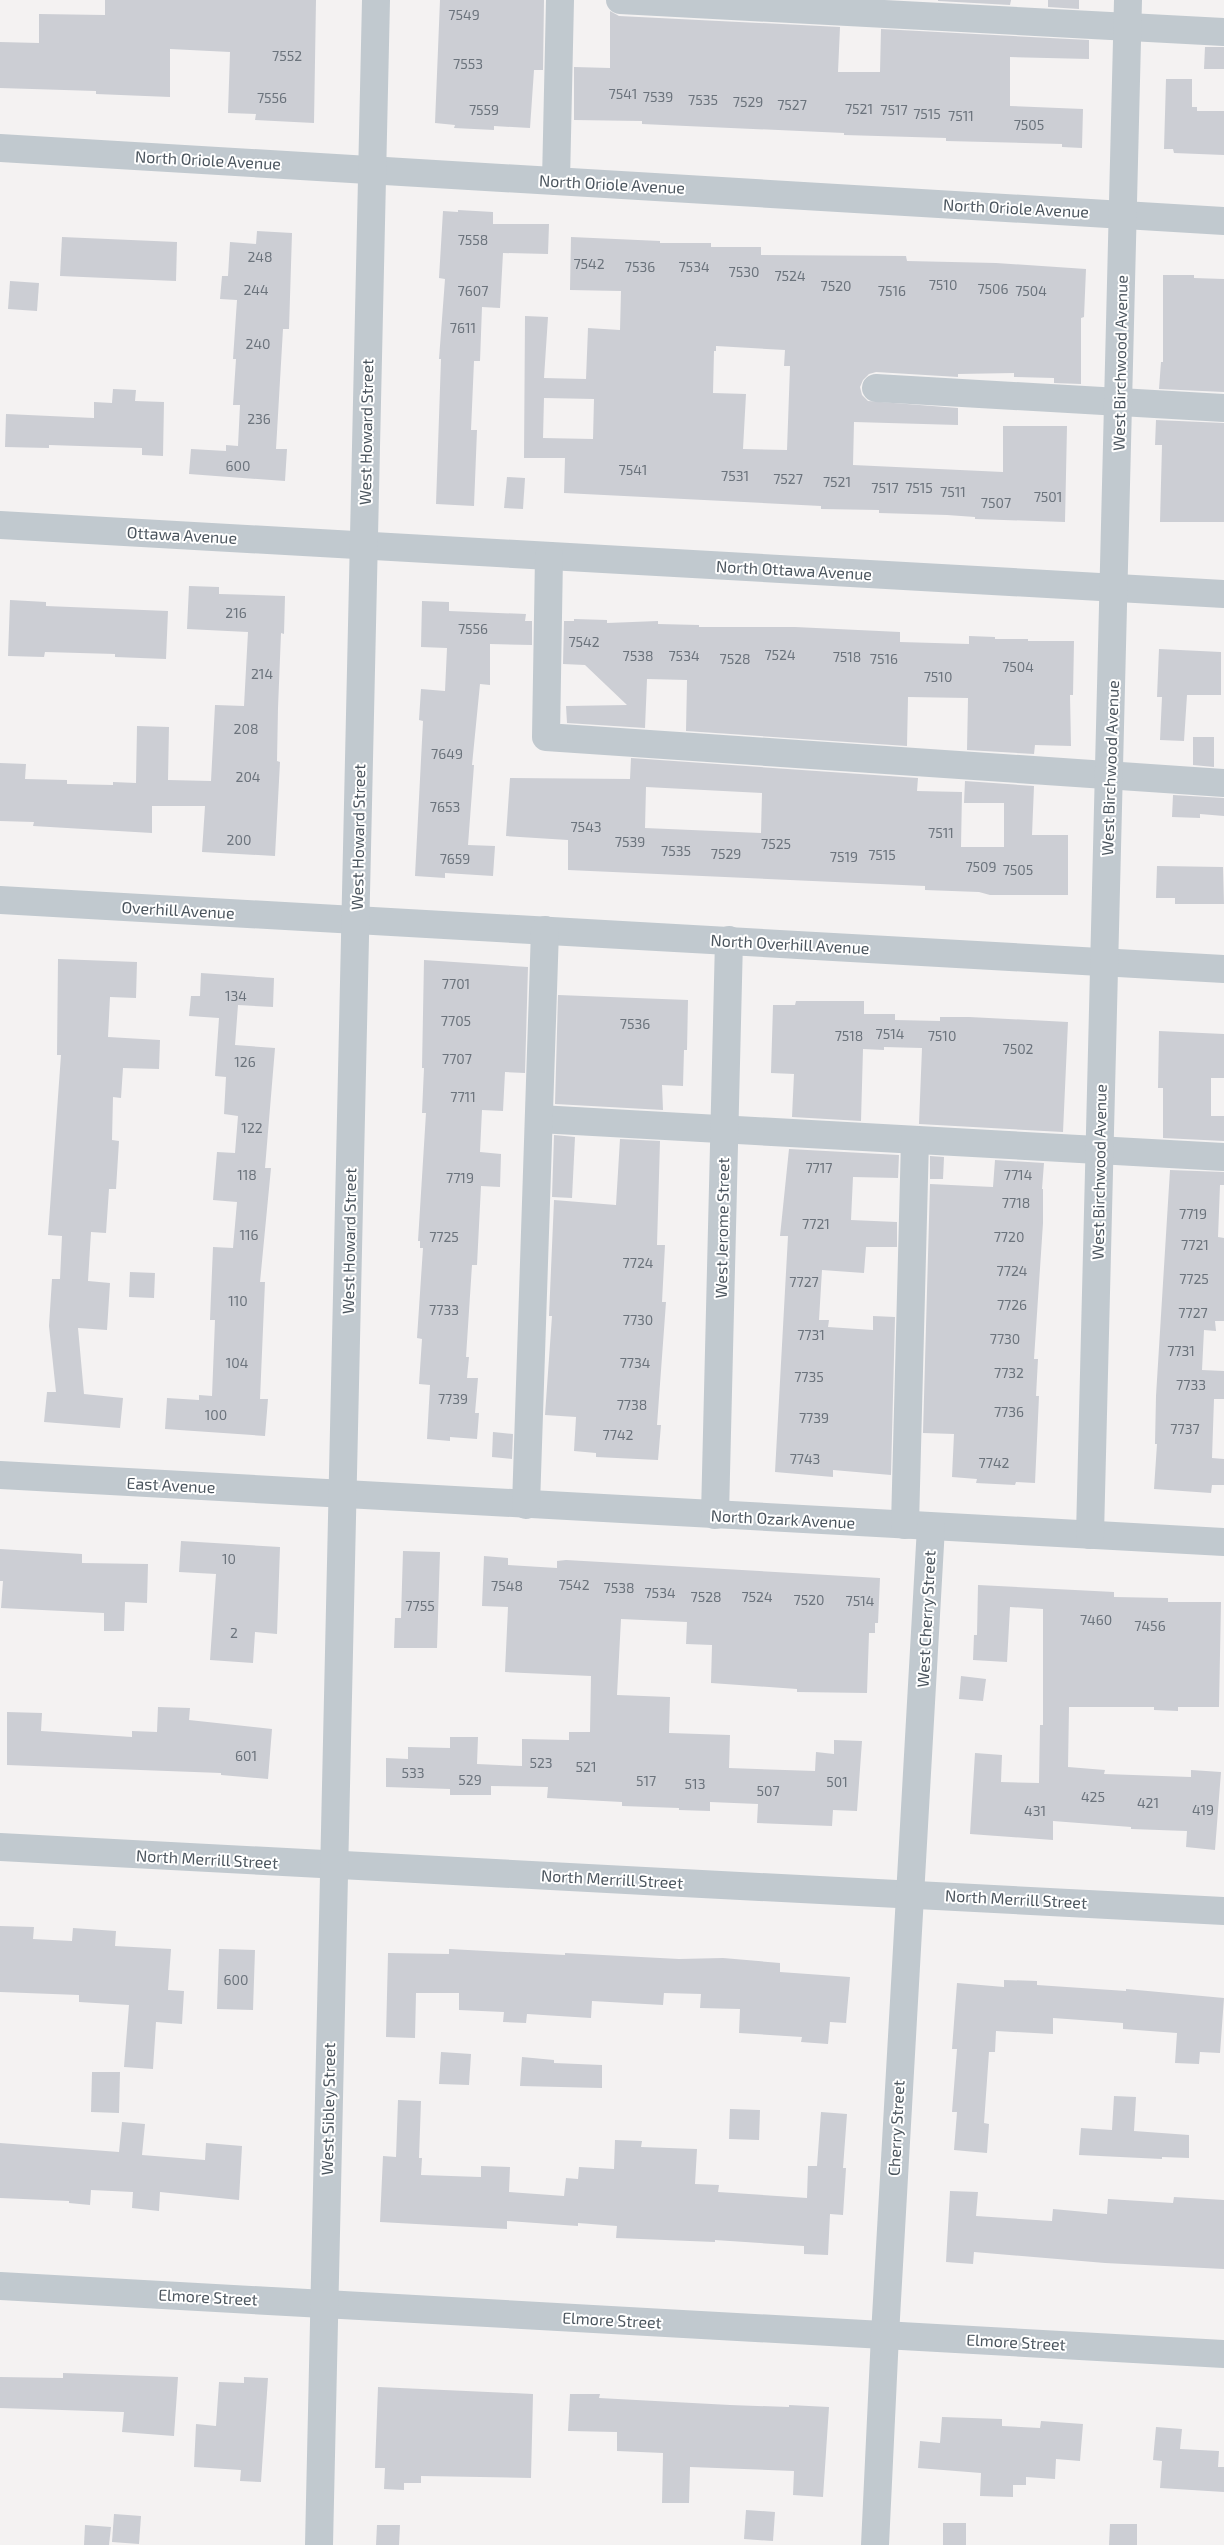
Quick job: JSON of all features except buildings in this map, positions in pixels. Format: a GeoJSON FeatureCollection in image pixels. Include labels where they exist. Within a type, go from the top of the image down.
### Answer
{"type":"FeatureCollection","features":[{"type":"Feature","properties":{"kind":"street","name":"West Howard Street"},"geometry":{"type":"LineString","coordinates":[[338,1673],[376,0]]}},
{"type":"Feature","properties":{"kind":"street"},"geometry":{"type":"LineString","coordinates":[[556,181],[560,0]]}},
{"type":"Feature","properties":{"kind":"street"},"geometry":{"type":"LineString","coordinates":[[620,0],[1127,13],[1224,32]]}},
{"type":"Feature","properties":{"kind":"street","name":"West Birchwood Avenue"},"geometry":{"type":"LineString","coordinates":[[1090,1535],[1115,588],[1127,13]]}},
{"type":"Feature","properties":{"kind":"street","name":"North Oriole Avenue"},"geometry":{"type":"LineString","coordinates":[[0,148],[1224,221]]}},
{"type":"Feature","properties":{"kind":"street"},"geometry":{"type":"LineString","coordinates":[[876,388],[1224,408]]}},
{"type":"Feature","properties":{"kind":"street","name":"Ottawa Avenue"},"geometry":{"type":"LineString","coordinates":[[0,525],[364,546]]}},
{"type":"Feature","properties":{"kind":"street","name":"North Ottawa Avenue"},"geometry":{"type":"LineString","coordinates":[[364,546],[1224,594]]}},
{"type":"Feature","properties":{"kind":"street"},"geometry":{"type":"LineString","coordinates":[[549,556],[546,737],[1224,783]]}},
{"type":"Feature","properties":{"kind":"street","name":"Overhill Avenue"},"geometry":{"type":"LineString","coordinates":[[0,900],[356,919]]}},
{"type":"Feature","properties":{"kind":"street","name":"North Overhill Avenue"},"geometry":{"type":"LineString","coordinates":[[356,919],[1224,969]]}},
{"type":"Feature","properties":{"kind":"street"},"geometry":{"type":"LineString","coordinates":[[526,1505],[545,930]]}},
{"type":"Feature","properties":{"kind":"street","name":"West Jerome Street"},"geometry":{"type":"LineString","coordinates":[[715,1515],[729,940]]}},
{"type":"Feature","properties":{"kind":"street"},"geometry":{"type":"LineString","coordinates":[[539,1119],[1224,1157]]}},
{"type":"Feature","properties":{"kind":"street","name":"West Cherry Street"},"geometry":{"type":"LineString","coordinates":[[916,1140],[920,1711]]}},
{"type":"Feature","properties":{"kind":"street","name":"East Avenue"},"geometry":{"type":"LineString","coordinates":[[0,1475],[343,1495]]}},
{"type":"Feature","properties":{"kind":"street","name":"North Ozark Avenue"},"geometry":{"type":"LineString","coordinates":[[343,1495],[1224,1542]]}},
{"type":"Feature","properties":{"kind":"street","name":"West Sibley Street"},"geometry":{"type":"LineString","coordinates":[[319,2545],[338,1673]]}},
{"type":"Feature","properties":{"kind":"street","name":"Cherry Street"},"geometry":{"type":"LineString","coordinates":[[875,2545],[920,1711]]}},
{"type":"Feature","properties":{"kind":"street","name":"North Merrill Street"},"geometry":{"type":"LineString","coordinates":[[0,1847],[334,1866],[909,1893],[1224,1911]]}},
{"type":"Feature","properties":{"kind":"street","name":"Elmore Street"},"geometry":{"type":"LineString","coordinates":[[0,2286],[1224,2354]]}}]}
